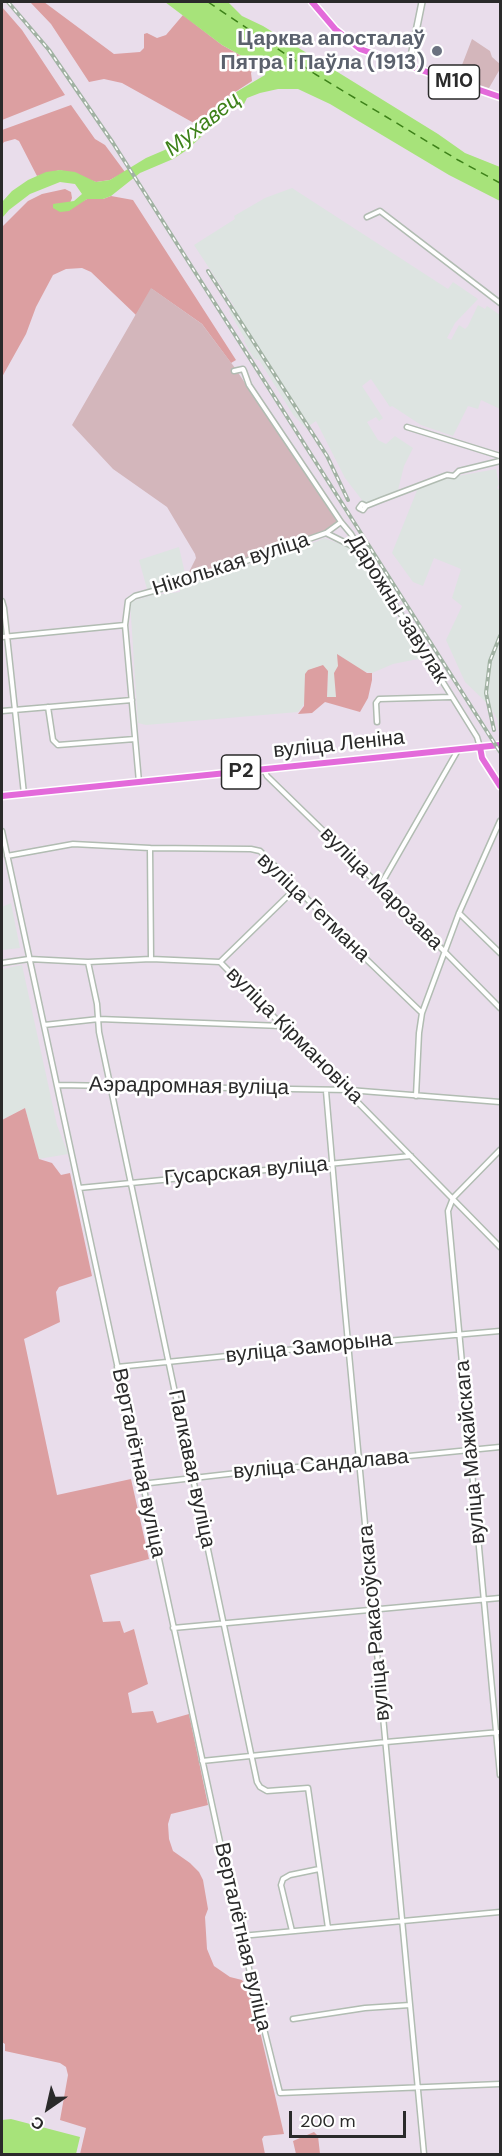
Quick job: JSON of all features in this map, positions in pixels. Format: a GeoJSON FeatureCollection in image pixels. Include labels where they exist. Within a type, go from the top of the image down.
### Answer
{"type":"FeatureCollection","features":[{"type":"Feature","properties":{"kind":"main road","name":"М10"},"geometry":{"type":"LineString","coordinates":[[312,2],[335,29],[354,46],[374,56],[501,96]]}},
{"type":"Feature","properties":{"kind":"main road"},"geometry":{"type":"LineString","coordinates":[[409,66],[422,2]]}},
{"type":"Feature","properties":{"kind":"main road","name":"вуліца Леніна"},"geometry":{"type":"LineString","coordinates":[[2,796],[501,745]]}},
{"type":"Feature","properties":{"kind":"main road"},"geometry":{"type":"LineString","coordinates":[[480,747],[482,758],[501,786]]}},
{"type":"Feature","properties":{"kind":"street"},"geometry":{"type":"LineString","coordinates":[[367,217],[380,211],[501,303]]}},
{"type":"Feature","properties":{"kind":"street","name":"Дарожны завулак"},"geometry":{"type":"LineString","coordinates":[[234,371],[243,369],[249,385],[357,545],[477,737],[480,747]]}},
{"type":"Feature","properties":{"kind":"street"},"geometry":{"type":"LineString","coordinates":[[407,427],[500,457]]}},
{"type":"Feature","properties":{"kind":"street"},"geometry":{"type":"LineString","coordinates":[[366,506],[447,475],[454,476],[459,471],[500,457]]}},
{"type":"Feature","properties":{"kind":"street"},"geometry":{"type":"LineString","coordinates":[[326,533],[341,522]]}},
{"type":"Feature","properties":{"kind":"street","name":"Ніколькая вуліца"},"geometry":{"type":"LineString","coordinates":[[125,625],[126,605],[135,596],[186,582],[326,533],[352,546],[357,545]]}},
{"type":"Feature","properties":{"kind":"street"},"geometry":{"type":"LineString","coordinates":[[2,602],[4,636],[24,794]]}},
{"type":"Feature","properties":{"kind":"street"},"geometry":{"type":"LineString","coordinates":[[4,636],[125,625],[139,782]]}},
{"type":"Feature","properties":{"kind":"street","name":"Дарожны завулак"},"geometry":{"type":"LineString","coordinates":[[376,722],[376,703],[379,699],[452,697]]}},
{"type":"Feature","properties":{"kind":"street"},"geometry":{"type":"LineString","coordinates":[[2,711],[132,700]]}},
{"type":"Feature","properties":{"kind":"street"},"geometry":{"type":"LineString","coordinates":[[48,707],[52,740],[58,745],[135,739]]}},
{"type":"Feature","properties":{"kind":"street"},"geometry":{"type":"LineString","coordinates":[[380,886],[458,750]]}},
{"type":"Feature","properties":{"kind":"street","name":"вуліца Марозава"},"geometry":{"type":"LineString","coordinates":[[264,770],[267,776],[501,1008]]}},
{"type":"Feature","properties":{"kind":"street"},"geometry":{"type":"LineString","coordinates":[[416,1096],[422,1013],[459,914],[501,820]]}},
{"type":"Feature","properties":{"kind":"street","name":"Верталётная вуліца"},"geometry":{"type":"LineString","coordinates":[[2,831],[202,1761],[241,1936],[280,2093],[418,2087]]}},
{"type":"Feature","properties":{"kind":"street","name":"вуліца Гетмана"},"geometry":{"type":"LineString","coordinates":[[7,856],[73,844],[150,848],[251,849],[260,852],[422,1013]]}},
{"type":"Feature","properties":{"kind":"street"},"geometry":{"type":"LineString","coordinates":[[150,848],[152,959]]}},
{"type":"Feature","properties":{"kind":"street"},"geometry":{"type":"LineString","coordinates":[[220,962],[297,887]]}},
{"type":"Feature","properties":{"kind":"street"},"geometry":{"type":"LineString","coordinates":[[459,914],[501,953]]}},
{"type":"Feature","properties":{"kind":"street","name":"вуліца Кірмановіча"},"geometry":{"type":"LineString","coordinates":[[2,963],[29,959],[88,962],[152,959],[220,962],[501,1247]]}},
{"type":"Feature","properties":{"kind":"street","name":"Палкавая вуліца"},"geometry":{"type":"LineString","coordinates":[[88,962],[99,1019],[99,1032],[257,1782],[262,1790],[308,1788],[327,1929]]}},
{"type":"Feature","properties":{"kind":"street"},"geometry":{"type":"LineString","coordinates":[[44,1025],[99,1019],[283,1026]]}},
{"type":"Feature","properties":{"kind":"street","name":"Аэрадромная вуліца"},"geometry":{"type":"LineString","coordinates":[[57,1085],[348,1090],[501,1102]]}},
{"type":"Feature","properties":{"kind":"street","name":"вуліца Ракасоўскага"},"geometry":{"type":"LineString","coordinates":[[326,1091],[424,2154]]}},
{"type":"Feature","properties":{"kind":"street"},"geometry":{"type":"LineString","coordinates":[[453,1198],[501,1149]]}},
{"type":"Feature","properties":{"kind":"street","name":"Гусарская вуліца"},"geometry":{"type":"LineString","coordinates":[[79,1188],[412,1156]]}},
{"type":"Feature","properties":{"kind":"street","name":"вуліца Мажайскага"},"geometry":{"type":"LineString","coordinates":[[453,1198],[448,1211],[501,1775]]}},
{"type":"Feature","properties":{"kind":"street","name":"вуліца Заморына"},"geometry":{"type":"LineString","coordinates":[[117,1367],[501,1331]]}},
{"type":"Feature","properties":{"kind":"street","name":"вуліца Сандалава"},"geometry":{"type":"LineString","coordinates":[[141,1484],[501,1448]]}},
{"type":"Feature","properties":{"kind":"street"},"geometry":{"type":"LineString","coordinates":[[173,1628],[501,1598]]}},
{"type":"Feature","properties":{"kind":"street"},"geometry":{"type":"LineString","coordinates":[[202,1761],[498,1733]]}},
{"type":"Feature","properties":{"kind":"street"},"geometry":{"type":"LineString","coordinates":[[292,1931],[281,1885],[283,1880],[290,1875],[319,1869]]}},
{"type":"Feature","properties":{"kind":"street"},"geometry":{"type":"LineString","coordinates":[[241,1936],[501,1912]]}},
{"type":"Feature","properties":{"kind":"street"},"geometry":{"type":"LineString","coordinates":[[293,2019],[365,2008],[410,2005]]}},
{"type":"Feature","properties":{"kind":"street"},"geometry":{"type":"LineString","coordinates":[[418,2087],[501,2084]]}},
{"type":"Feature","properties":{"kind":"shaded area"},"geometry":{"type":"Polygon","coordinates":[[[30,2],[44,2],[114,54],[140,52],[144,48],[144,34],[147,33],[157,38],[166,35],[183,15],[222,45],[256,64],[251,73],[252,81],[226,98],[201,127],[122,83],[104,79],[89,82],[51,24],[30,2]]]}},
{"type":"Feature","properties":{"kind":"shaded area"},"geometry":{"type":"Polygon","coordinates":[[[165,2],[228,2],[242,16],[263,26],[465,153],[500,167],[500,201],[449,175],[330,104],[298,89],[278,89],[260,93],[247,98],[244,104],[235,105],[187,150],[173,159],[140,173],[111,196],[103,199],[87,199],[69,211],[60,212],[53,208],[53,204],[74,201],[82,194],[75,184],[60,182],[30,194],[2,218],[2,202],[12,191],[28,180],[46,172],[60,170],[75,172],[96,182],[110,180],[146,158],[181,143],[204,125],[226,98],[265,75],[266,70],[262,67],[222,45],[165,2]]]}},
{"type":"Feature","properties":{"kind":"shaded area"},"geometry":{"type":"Polygon","coordinates":[[[2,7],[22,30],[65,95],[2,120],[2,7]]]}},
{"type":"Feature","properties":{"kind":"shaded area"},"geometry":{"type":"Polygon","coordinates":[[[472,39],[490,51],[492,57],[500,64],[500,69],[489,88],[457,78],[472,39]]]}},
{"type":"Feature","properties":{"kind":"shaded area"},"geometry":{"type":"Polygon","coordinates":[[[71,105],[95,139],[105,145],[125,172],[110,180],[96,182],[60,170],[37,176],[19,141],[15,139],[4,142],[2,145],[2,130],[71,105]]]}},
{"type":"Feature","properties":{"kind":"shaded area"},"geometry":{"type":"Polygon","coordinates":[[[292,188],[448,289],[453,282],[478,299],[455,323],[447,338],[451,340],[459,325],[465,329],[468,326],[478,305],[485,309],[487,306],[500,315],[500,409],[481,400],[478,409],[468,406],[453,436],[421,425],[392,406],[390,407],[371,379],[362,386],[383,418],[379,421],[376,417],[367,422],[378,440],[386,444],[395,436],[413,448],[404,466],[398,490],[365,504],[345,478],[316,421],[306,428],[294,416],[259,360],[254,359],[229,311],[234,306],[194,245],[235,219],[234,216],[265,198],[292,188]]]}},
{"type":"Feature","properties":{"kind":"shaded area"},"geometry":{"type":"Polygon","coordinates":[[[65,189],[71,192],[70,203],[111,196],[133,200],[236,360],[231,363],[202,324],[152,289],[136,315],[91,272],[82,268],[66,269],[53,275],[36,307],[26,334],[2,377],[2,227],[28,201],[42,194],[65,189]]]}},
{"type":"Feature","properties":{"kind":"shaded area"},"geometry":{"type":"Polygon","coordinates":[[[151,288],[202,324],[235,368],[338,523],[332,528],[192,578],[189,572],[196,558],[195,554],[167,507],[113,469],[72,425],[151,288]]]}},
{"type":"Feature","properties":{"kind":"shaded area"},"geometry":{"type":"Polygon","coordinates":[[[496,469],[499,484],[497,488],[500,490],[500,738],[497,719],[490,706],[465,682],[446,640],[462,606],[452,598],[461,569],[434,558],[423,586],[413,582],[392,553],[418,488],[445,479],[455,479],[458,476],[496,469]]]}},
{"type":"Feature","properties":{"kind":"shaded area"},"geometry":{"type":"Polygon","coordinates":[[[324,538],[348,547],[364,567],[423,658],[393,664],[372,673],[338,666],[335,676],[336,697],[327,697],[328,673],[298,712],[146,725],[138,723],[130,602],[153,595],[180,592],[180,588],[324,538]]]}},
{"type":"Feature","properties":{"kind":"shaded area"},"geometry":{"type":"Polygon","coordinates":[[[179,547],[186,578],[163,585],[161,583],[147,589],[139,560],[179,547]]]}},
{"type":"Feature","properties":{"kind":"shaded area"},"geometry":{"type":"Polygon","coordinates":[[[337,654],[367,673],[372,673],[368,698],[360,712],[325,702],[312,713],[298,714],[304,706],[305,674],[308,670],[323,665],[328,671],[327,697],[336,697],[334,673],[338,666],[337,654]]]}},
{"type":"Feature","properties":{"kind":"shaded area"},"geometry":{"type":"Polygon","coordinates":[[[11,903],[20,948],[2,950],[2,907],[11,903]]]}},
{"type":"Feature","properties":{"kind":"shaded area"},"geometry":{"type":"Polygon","coordinates":[[[22,965],[57,1125],[68,1154],[39,1159],[25,1108],[2,1120],[2,969],[22,965]]]}},
{"type":"Feature","properties":{"kind":"shaded area"},"geometry":{"type":"Polygon","coordinates":[[[25,1108],[39,1159],[52,1163],[61,1175],[70,1173],[92,1276],[59,1287],[56,1292],[60,1322],[24,1339],[57,1495],[131,1479],[149,1559],[90,1575],[103,1622],[120,1621],[124,1633],[134,1629],[148,1684],[128,1693],[132,1713],[153,1711],[157,1723],[189,1714],[208,1805],[171,1814],[168,1824],[169,1839],[173,1851],[190,1863],[203,1880],[208,1909],[205,1917],[207,1949],[214,1966],[230,1977],[242,1980],[251,1993],[284,2134],[264,2136],[262,2139],[265,2154],[80,2154],[86,2128],[60,2120],[68,2075],[66,2067],[60,2063],[5,2051],[5,2044],[2,2042],[2,1120],[25,1108]]]}},
{"type":"Feature","properties":{"kind":"shaded area"},"geometry":{"type":"Polygon","coordinates":[[[11,2119],[80,2137],[76,2154],[2,2154],[2,2120],[11,2119]]]}},
{"type":"Feature","properties":{"kind":"shaded area"},"geometry":{"type":"Polygon","coordinates":[[[314,2132],[318,2136],[320,2154],[296,2154],[293,2141],[314,2132]]]}},
{"type":"Feature","properties":{"kind":"ferry route"},"geometry":{"type":"LineString","coordinates":[[208,2],[315,74],[500,183]]}},
{"type":"Feature","properties":{"kind":"railway"},"geometry":{"type":"LineString","coordinates":[[8,2],[49,50],[113,143],[500,752]]}},
{"type":"Feature","properties":{"kind":"railway"},"geometry":{"type":"LineString","coordinates":[[208,271],[327,456],[348,500]]}},
{"type":"Feature","properties":{"kind":"railway"},"geometry":{"type":"LineString","coordinates":[[494,730],[486,693],[490,661],[500,636]]}},
{"type":"Feature","properties":{"kind":"place","name":"Царква апосталаў Пятра і Паўла (1913)"},"geometry":{"type":"Point","coordinates":[437,51]}},
{"type":"Feature","properties":{"kind":"water label","name":"Мухавец"},"geometry":{"type":"Point","coordinates":[203,125]}}]}
